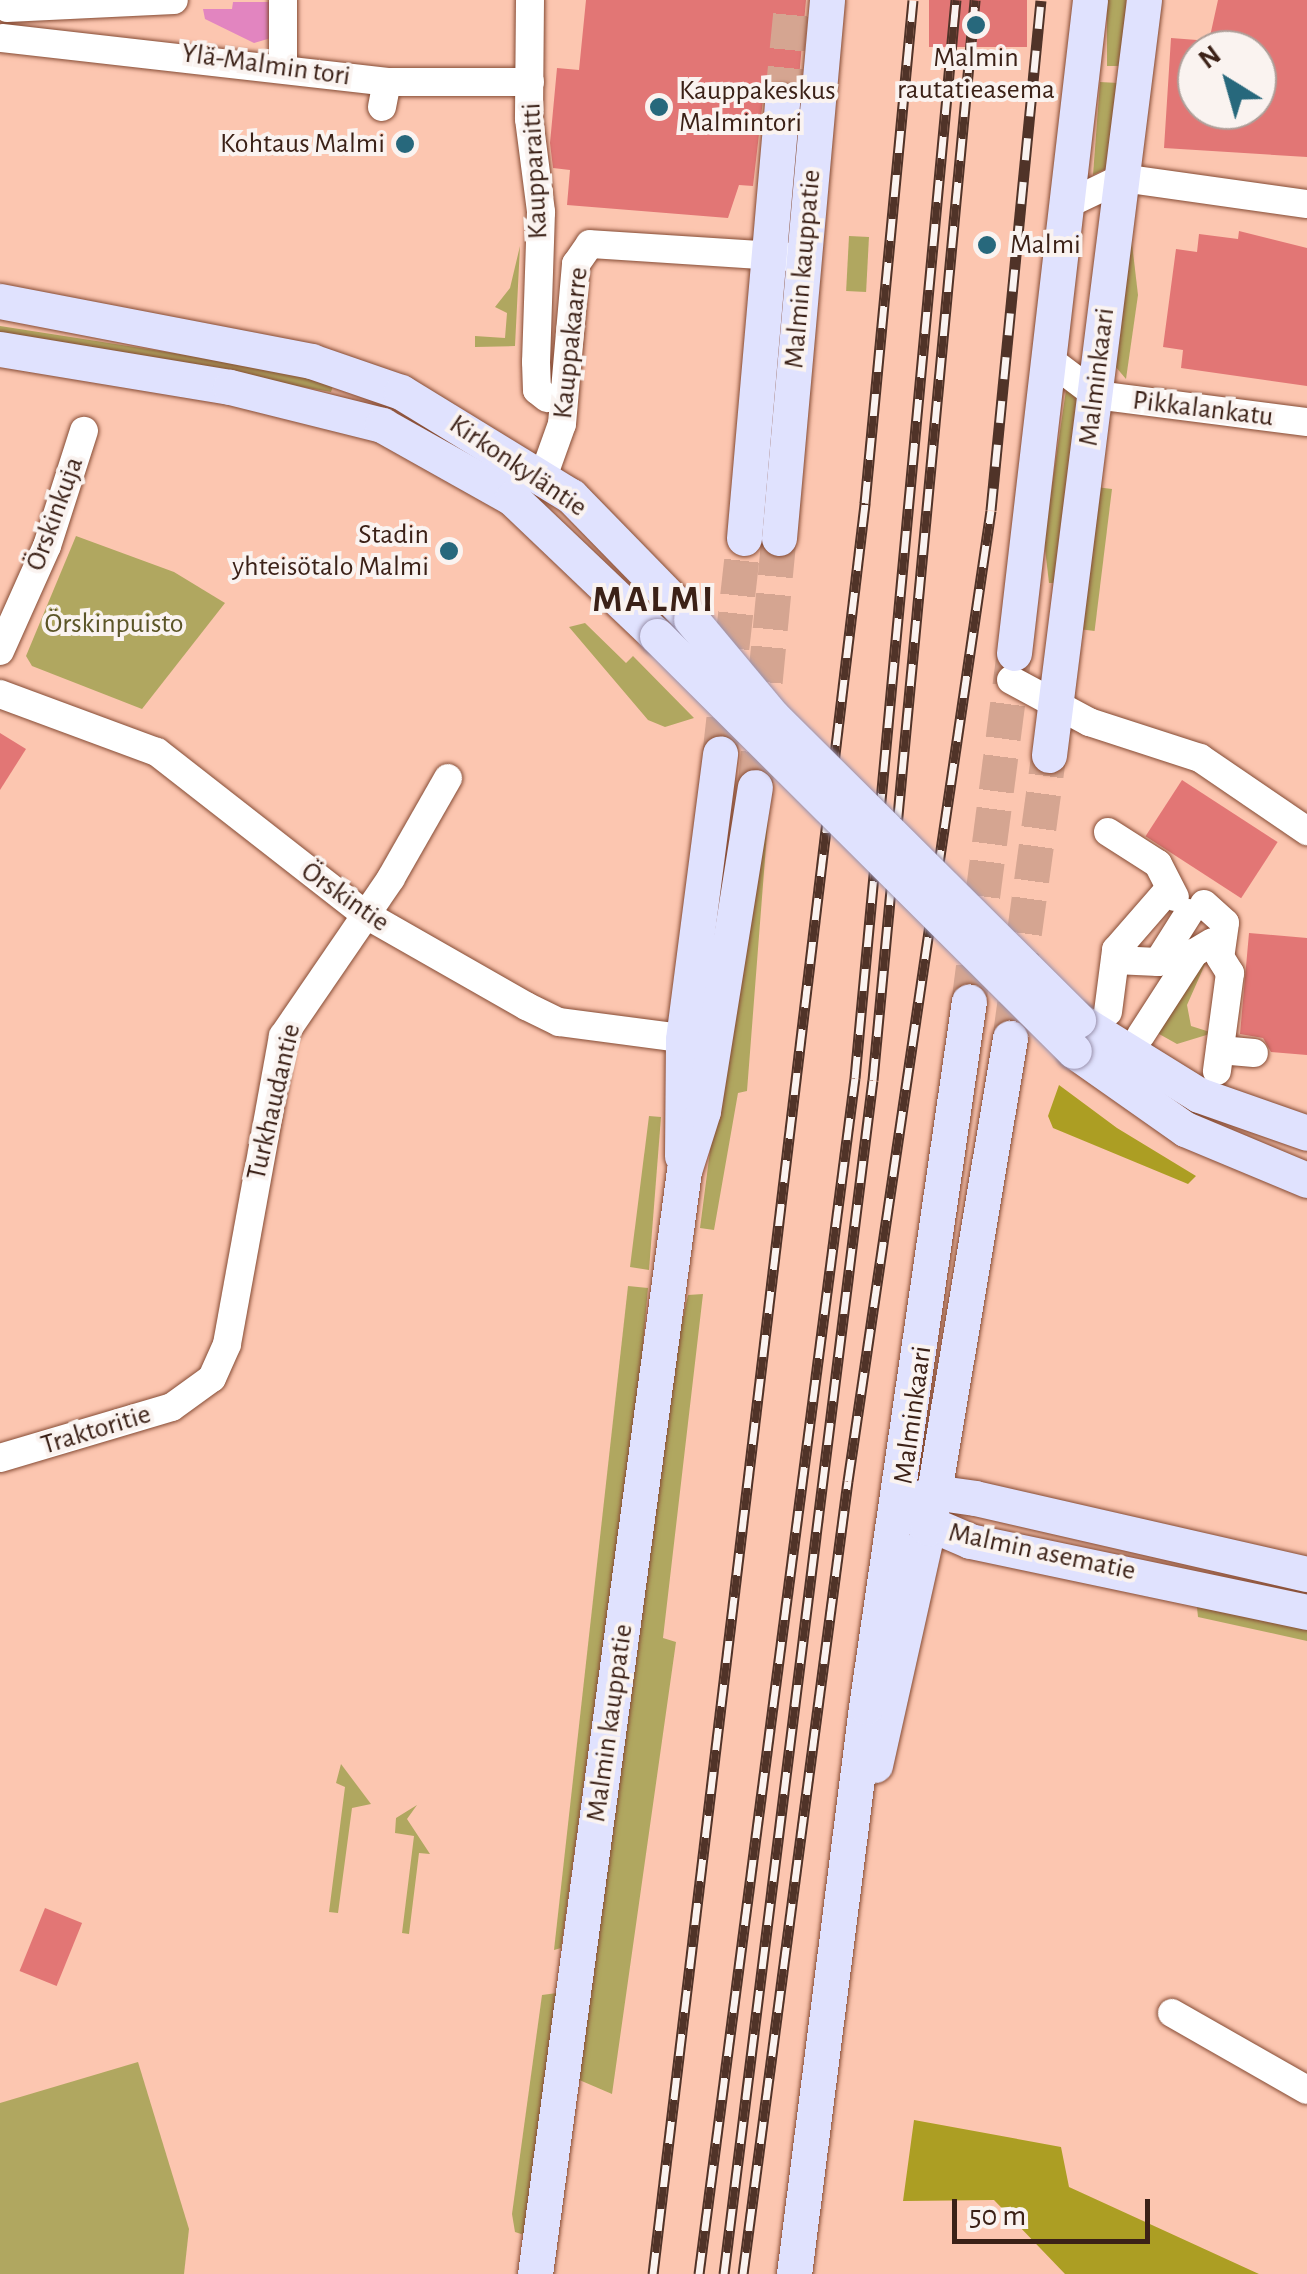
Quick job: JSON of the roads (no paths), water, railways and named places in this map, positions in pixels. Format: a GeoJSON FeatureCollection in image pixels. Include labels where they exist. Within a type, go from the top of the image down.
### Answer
{"type":"FeatureCollection","features":[{"type":"Feature","properties":{"kind":"main road","name":"Malmin kauppatie"},"geometry":{"type":"LineString","coordinates":[[762,538],[788,256],[827,0]]}},
{"type":"Feature","properties":{"kind":"main road","name":"Malminkaari"},"geometry":{"type":"LineString","coordinates":[[1012,666],[1070,203],[1090,0]]}},
{"type":"Feature","properties":{"kind":"main road","name":"Malminkaari"},"geometry":{"type":"LineString","coordinates":[[1049,755],[1144,0]]}},
{"type":"Feature","properties":{"kind":"main road","name":"Malmin kauppatie"},"geometry":{"type":"LineString","coordinates":[[782,102],[788,256]]}},
{"type":"Feature","properties":{"kind":"main road","name":"Kirkonkyläntie"},"geometry":{"type":"LineString","coordinates":[[0,301],[360,376],[485,438],[543,477],[654,580],[786,730],[1087,1028]]}},
{"type":"Feature","properties":{"kind":"main road","name":"Kirkonkyläntie"},"geometry":{"type":"LineString","coordinates":[[0,349],[230,386],[382,426],[512,498],[1087,1028]]}},
{"type":"Feature","properties":{"kind":"main road","name":"Malmin kauppatie"},"geometry":{"type":"LineString","coordinates":[[535,2274],[684,1172],[720,753]]}},
{"type":"Feature","properties":{"kind":"main road","name":"Malmin kauppatie"},"geometry":{"type":"LineString","coordinates":[[698,1041],[755,787]]}},
{"type":"Feature","properties":{"kind":"main road","name":"Malminkaari"},"geometry":{"type":"LineString","coordinates":[[794,2274],[855,1828],[866,1706],[899,1507],[969,1001]]}},
{"type":"Feature","properties":{"kind":"main road"},"geometry":{"type":"LineString","coordinates":[[1087,1028],[1199,1095],[1307,1133]]}},
{"type":"Feature","properties":{"kind":"main road"},"geometry":{"type":"LineString","coordinates":[[1087,1028],[1185,1129],[1307,1180]]}},
{"type":"Feature","properties":{"kind":"main road","name":"Malminkaari"},"geometry":{"type":"LineString","coordinates":[[855,1828],[891,1714],[928,1528],[1010,1038]]}},
{"type":"Feature","properties":{"kind":"main road","name":"Malmin asematie"},"geometry":{"type":"LineString","coordinates":[[899,1507],[933,1492],[1307,1574]]}},
{"type":"Feature","properties":{"kind":"main road","name":"Malmin asematie"},"geometry":{"type":"LineString","coordinates":[[899,1507],[928,1528],[1307,1612]]}},
{"type":"Feature","properties":{"kind":"street","name":"Ylä-Malmin tori"},"geometry":{"type":"LineString","coordinates":[[7,8],[174,0]]}},
{"type":"Feature","properties":{"kind":"street"},"geometry":{"type":"LineString","coordinates":[[283,0],[283,68]]}},
{"type":"Feature","properties":{"kind":"street","name":"Kaupparaitti"},"geometry":{"type":"LineString","coordinates":[[530,0],[530,82],[541,212],[537,390],[546,398]]}},
{"type":"Feature","properties":{"kind":"street","name":"Ylä-Malmin tori"},"geometry":{"type":"LineString","coordinates":[[2,38],[283,68],[385,94],[530,82]]}},
{"type":"Feature","properties":{"kind":"street"},"geometry":{"type":"LineString","coordinates":[[1070,203],[1122,178],[1307,204]]}},
{"type":"Feature","properties":{"kind":"street","name":"Kauppakaarre"},"geometry":{"type":"LineString","coordinates":[[543,477],[559,441],[581,251],[602,242],[788,256]]}},
{"type":"Feature","properties":{"kind":"street","name":"Pikkalankatu"},"geometry":{"type":"LineString","coordinates":[[1051,361],[1096,395],[1307,422]]}},
{"type":"Feature","properties":{"kind":"street","name":"Örskinkuja"},"geometry":{"type":"LineString","coordinates":[[0,651],[47,546],[84,430]]}},
{"type":"Feature","properties":{"kind":"street"},"geometry":{"type":"LineString","coordinates":[[1012,666],[1056,704],[1200,758],[1307,831]]}},
{"type":"Feature","properties":{"kind":"street","name":"Örskintie"},"geometry":{"type":"LineString","coordinates":[[0,694],[157,752],[363,913],[560,1022],[698,1041]]}},
{"type":"Feature","properties":{"kind":"street","name":"Turkhaudantie"},"geometry":{"type":"LineString","coordinates":[[190,1398],[223,1358],[283,1036],[448,778]]}},
{"type":"Feature","properties":{"kind":"street"},"geometry":{"type":"LineString","coordinates":[[1108,832],[1158,864],[1230,973],[1218,1060],[1254,1053]]}},
{"type":"Feature","properties":{"kind":"street"},"geometry":{"type":"LineString","coordinates":[[1087,1028],[1115,960],[1195,918]]}},
{"type":"Feature","properties":{"kind":"street"},"geometry":{"type":"LineString","coordinates":[[1115,960],[1158,962],[1195,918]]}},
{"type":"Feature","properties":{"kind":"street"},"geometry":{"type":"LineString","coordinates":[[1140,1036],[1194,953],[1195,918]]}},
{"type":"Feature","properties":{"kind":"street","name":"Traktoritie"},"geometry":{"type":"LineString","coordinates":[[0,1458],[190,1398]]}},
{"type":"Feature","properties":{"kind":"street"},"geometry":{"type":"LineString","coordinates":[[1172,2014],[1307,2090]]}},
{"type":"Feature","properties":{"kind":"tunnel"},"geometry":{"type":"LineString","coordinates":[[782,102],[792,0]]}},
{"type":"Feature","properties":{"kind":"tunnel"},"geometry":{"type":"LineString","coordinates":[[720,753],[744,538]]}},
{"type":"Feature","properties":{"kind":"tunnel"},"geometry":{"type":"LineString","coordinates":[[755,787],[779,538]]}},
{"type":"Feature","properties":{"kind":"tunnel"},"geometry":{"type":"LineString","coordinates":[[969,1001],[1014,653]]}},
{"type":"Feature","properties":{"kind":"tunnel"},"geometry":{"type":"LineString","coordinates":[[1010,1038],[1049,755]]}},
{"type":"Feature","properties":{"kind":"railway"},"geometry":{"type":"LineString","coordinates":[[653,2274],[865,503],[913,0]]}},
{"type":"Feature","properties":{"kind":"railway"},"geometry":{"type":"LineString","coordinates":[[699,2274],[855,1078],[956,0]]}},
{"type":"Feature","properties":{"kind":"railway"},"geometry":{"type":"LineString","coordinates":[[724,2274],[873,1080],[975,0]]}},
{"type":"Feature","properties":{"kind":"railway"},"geometry":{"type":"LineString","coordinates":[[743,2274],[848,1481],[991,510],[1041,0]]}},
{"type":"Feature","properties":{"kind":"place","name":"Malmin rautatieasema"},"geometry":{"type":"Point","coordinates":[976,25]}},
{"type":"Feature","properties":{"kind":"place","name":"Kauppakeskus Malmintori"},"geometry":{"type":"Point","coordinates":[659,107]}},
{"type":"Feature","properties":{"kind":"place","name":"Kohtaus Malmi"},"geometry":{"type":"Point","coordinates":[405,144]}},
{"type":"Feature","properties":{"kind":"place","name":"Malmi"},"geometry":{"type":"Point","coordinates":[987,245]}},
{"type":"Feature","properties":{"kind":"place","name":"Stadin yhteisötalo Malmi"},"geometry":{"type":"Point","coordinates":[449,551]}},
{"type":"Feature","properties":{"kind":"district","name":"MALMI"},"geometry":{"type":"Point","coordinates":[654,601]}},
{"type":"Feature","properties":{"kind":"park label","name":"Örskinpuisto"},"geometry":{"type":"Point","coordinates":[114,624]}}]}
